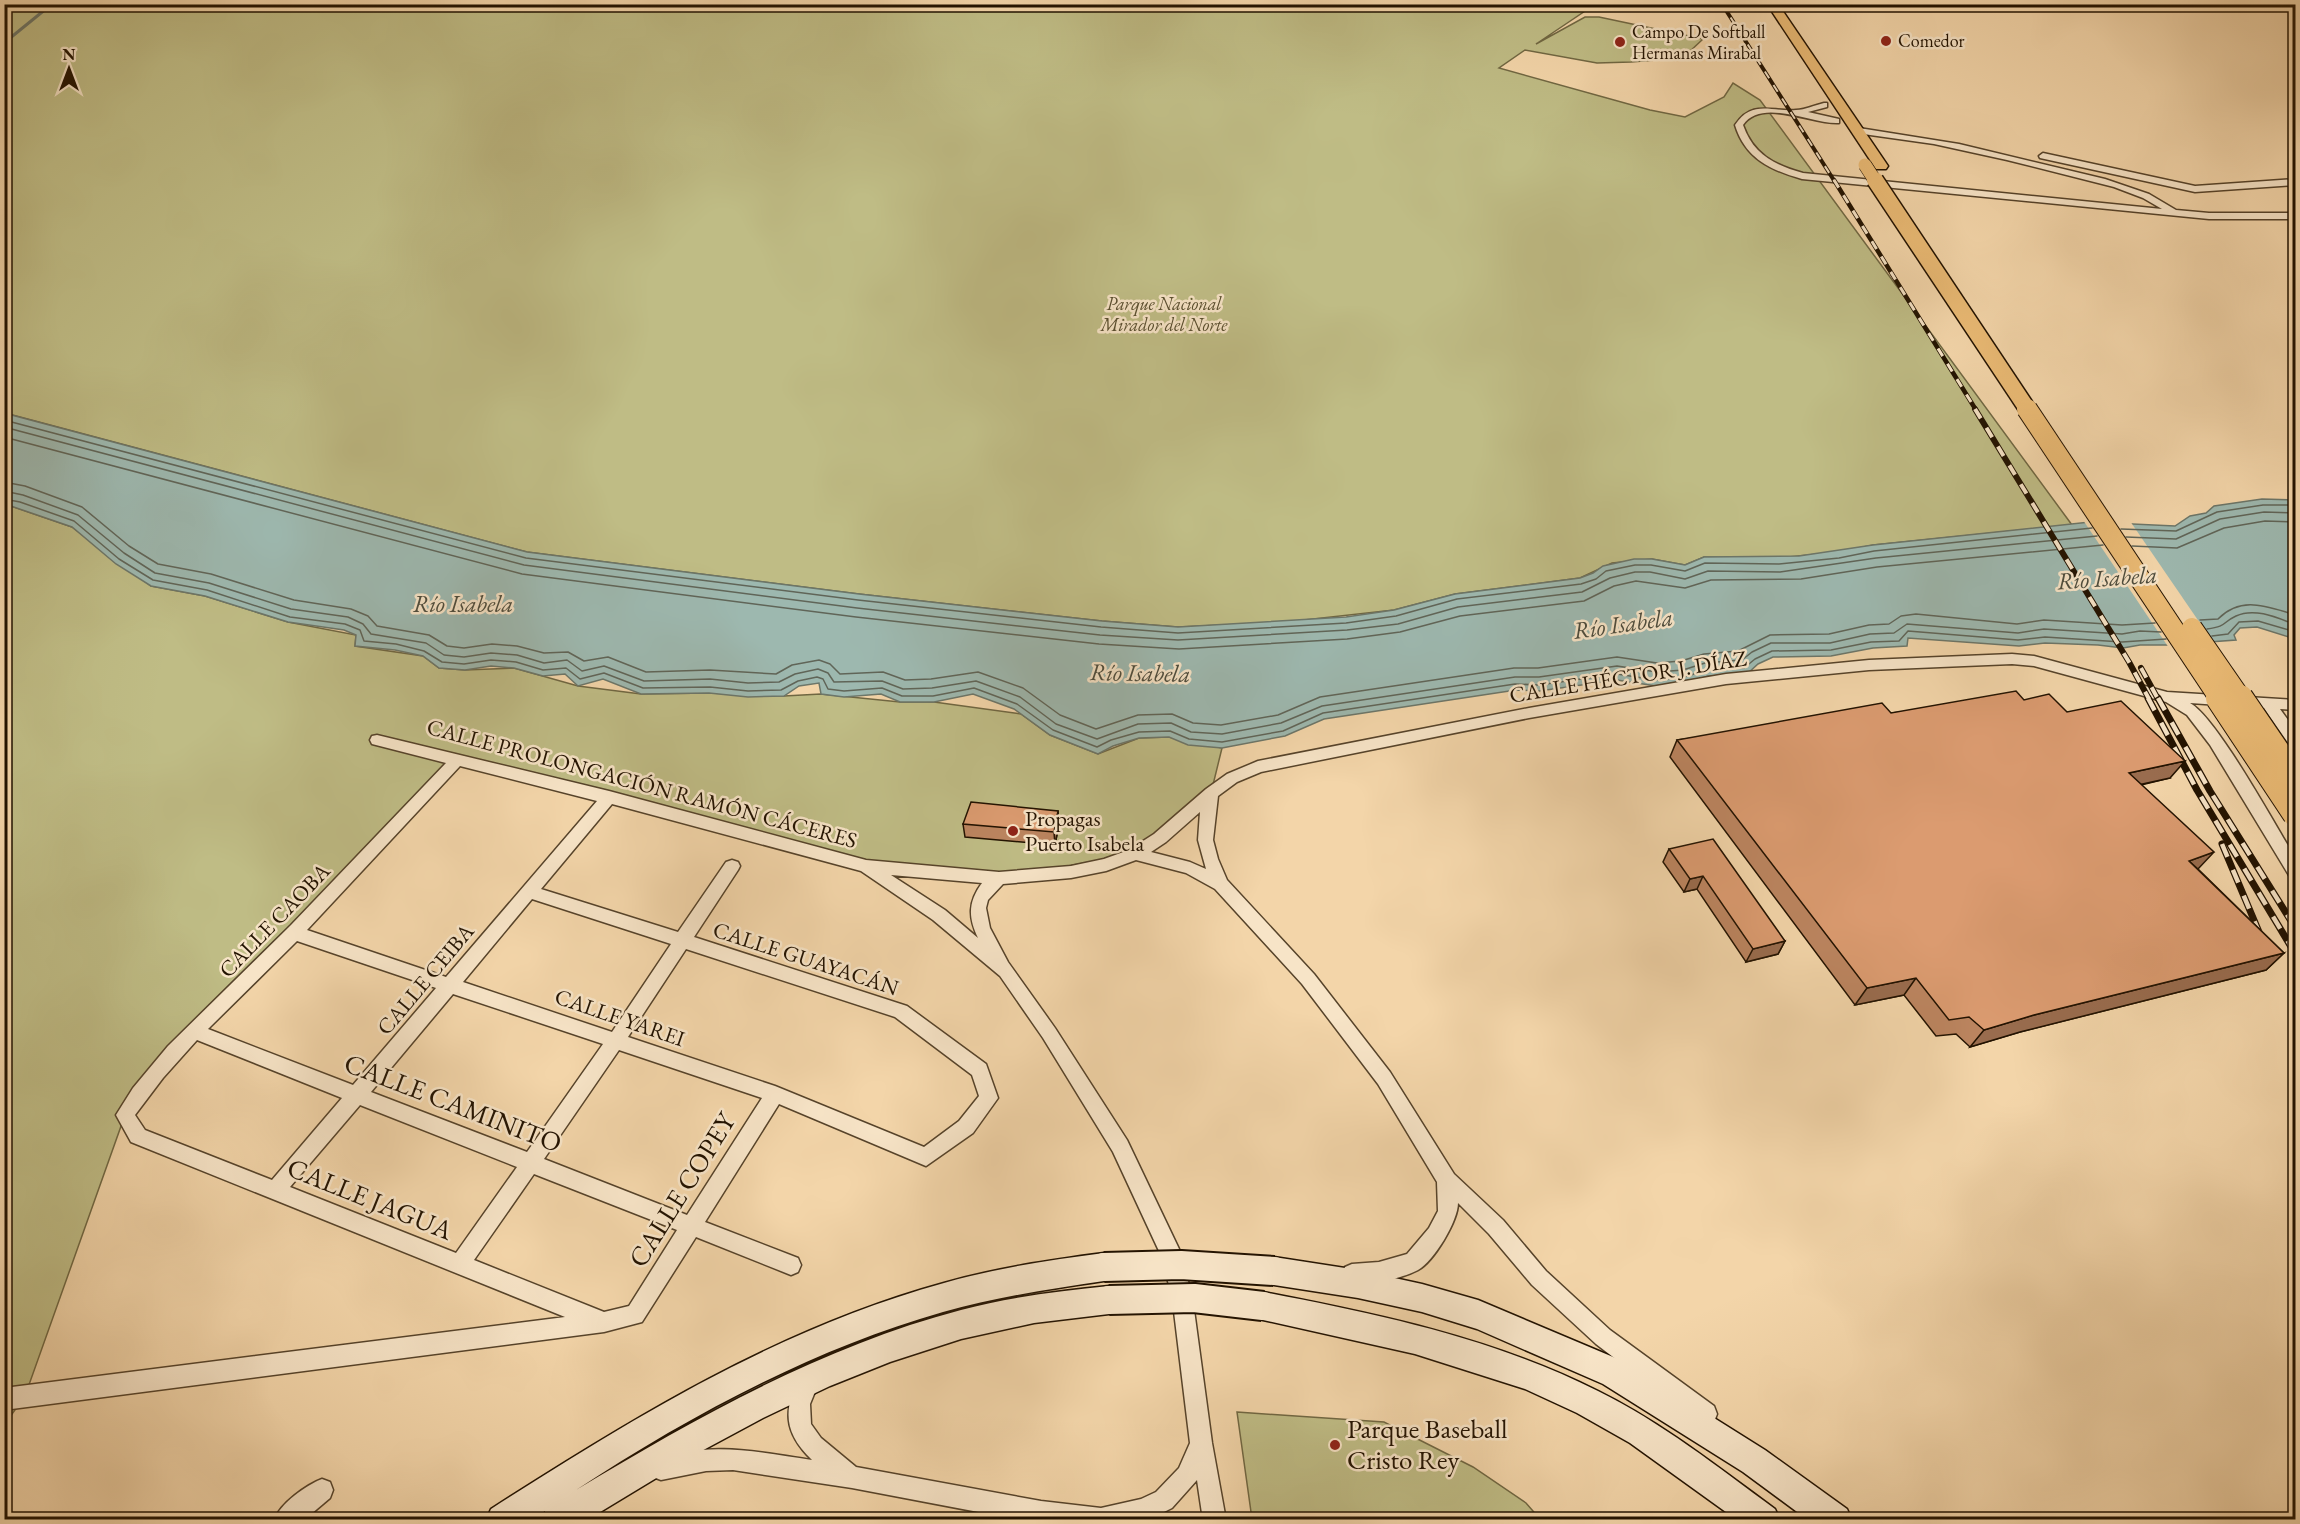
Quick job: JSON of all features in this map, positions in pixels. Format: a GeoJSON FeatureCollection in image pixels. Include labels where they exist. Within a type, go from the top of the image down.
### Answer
{"type":"FeatureCollection","features":[{"type":"Feature","properties":{"kind":"main road"},"geometry":{"type":"LineString","coordinates":[[1758,4],[1824,105],[1873,165],[2295,780]]}},
{"type":"Feature","properties":{"kind":"main road"},"geometry":{"type":"LineString","coordinates":[[1772,4],[1858,132],[1873,165],[2295,814]]}},
{"type":"Feature","properties":{"kind":"main road"},"geometry":{"type":"LineString","coordinates":[[502,1520],[560,1481],[717,1390],[808,1347],[870,1322],[974,1289],[1027,1276],[1104,1267],[1181,1265],[1305,1275],[1422,1298],[1497,1323],[1614,1372],[1754,1461],[1833,1517]]}},
{"type":"Feature","properties":{"kind":"main road"},"geometry":{"type":"LineString","coordinates":[[557,1520],[623,1479],[750,1409],[809,1380],[911,1340],[1008,1312],[1064,1303],[1194,1298],[1263,1306],[1352,1322],[1489,1361],[1563,1390],[1632,1427],[1764,1520]]}},
{"type":"Feature","properties":{"kind":"street"},"geometry":{"type":"LineString","coordinates":[[1824,105],[1800,112],[1748,114],[1739,125],[1744,142],[1763,161],[1777,169],[1802,176],[2209,216],[2295,216]]}},
{"type":"Feature","properties":{"kind":"street"},"geometry":{"type":"LineString","coordinates":[[1800,112],[1836,121]]}},
{"type":"Feature","properties":{"kind":"street"},"geometry":{"type":"LineString","coordinates":[[1858,132],[1930,139],[2121,186],[2146,194],[2175,213]]}},
{"type":"Feature","properties":{"kind":"street"},"geometry":{"type":"LineString","coordinates":[[1986,152],[2019,152],[2195,189],[2295,182]]}},
{"type":"Feature","properties":{"kind":"street","name":"CALLE HÉCTOR J. DÍAZ"},"geometry":{"type":"LineString","coordinates":[[866,866],[999,878],[1071,872],[1106,865],[1135,854],[1160,838],[1211,793],[1232,778],[1258,767],[1529,713],[1726,679],[1869,665],[2012,659],[2034,661],[2167,697],[2295,705]]}},
{"type":"Feature","properties":{"kind":"street"},"geometry":{"type":"LineString","coordinates":[[2167,697],[2192,711],[2215,741],[2295,873]]}},
{"type":"Feature","properties":{"kind":"street"},"geometry":{"type":"LineString","coordinates":[[2269,705],[2295,743]]}},
{"type":"Feature","properties":{"kind":"street","name":"CALLE PROLONGACIÓN RAMÓN CÁCERES"},"geometry":{"type":"LineString","coordinates":[[377,740],[609,797],[866,866],[939,915],[1006,972],[1049,1033],[1120,1146],[1169,1249],[1182,1295],[1201,1443],[1215,1520]]}},
{"type":"Feature","properties":{"kind":"street","name":"CALLE CAOBA"},"geometry":{"type":"LineString","coordinates":[[125,1115],[139,1093],[196,1032],[294,933],[458,759]]}},
{"type":"Feature","properties":{"kind":"street"},"geometry":{"type":"LineString","coordinates":[[1211,793],[1204,829],[1206,852],[1221,884]]}},
{"type":"Feature","properties":{"kind":"street","name":"CALLE CEIBA"},"geometry":{"type":"LineString","coordinates":[[275,1191],[609,797]]}},
{"type":"Feature","properties":{"kind":"street"},"geometry":{"type":"LineString","coordinates":[[1135,854],[1190,868],[1221,884],[1315,988],[1384,1078],[1448,1180],[1496,1227],[1539,1278],[1603,1337],[1754,1449],[1833,1517]]}},
{"type":"Feature","properties":{"kind":"street"},"geometry":{"type":"LineString","coordinates":[[460,1264],[683,942],[732,866]]}},
{"type":"Feature","properties":{"kind":"street"},"geometry":{"type":"LineString","coordinates":[[999,878],[985,888],[978,903],[978,923],[1006,972]]}},
{"type":"Feature","properties":{"kind":"street","name":"CALLE GUAYACÁN"},"geometry":{"type":"LineString","coordinates":[[528,891],[901,1011],[980,1070],[989,1098],[966,1127],[926,1157]]}},
{"type":"Feature","properties":{"kind":"street","name":"CALLE YAREI"},"geometry":{"type":"LineString","coordinates":[[294,933],[450,983],[776,1094],[926,1157]]}},
{"type":"Feature","properties":{"kind":"street","name":"CALLE CAMINITO"},"geometry":{"type":"LineString","coordinates":[[196,1032],[790,1265]]}},
{"type":"Feature","properties":{"kind":"street","name":"CALLE COPEY"},"geometry":{"type":"LineString","coordinates":[[604,1322],[635,1315],[690,1225],[776,1094]]}},
{"type":"Feature","properties":{"kind":"street","name":"CALLE JAGUA"},"geometry":{"type":"LineString","coordinates":[[125,1115],[138,1136],[604,1322]]}},
{"type":"Feature","properties":{"kind":"street"},"geometry":{"type":"LineString","coordinates":[[1305,1275],[1379,1272],[1413,1262],[1436,1235],[1448,1212],[1448,1180]]}},
{"type":"Feature","properties":{"kind":"street"},"geometry":{"type":"LineString","coordinates":[[4,1399],[604,1322]]}},
{"type":"Feature","properties":{"kind":"street"},"geometry":{"type":"LineString","coordinates":[[809,1380],[799,1403],[799,1420],[805,1436],[822,1455],[852,1477]]}},
{"type":"Feature","properties":{"kind":"street"},"geometry":{"type":"LineString","coordinates":[[623,1479],[677,1465],[706,1460],[732,1459],[852,1477],[1041,1512],[1103,1519],[1143,1510],[1164,1500],[1187,1476],[1201,1443]]}},
{"type":"Feature","properties":{"kind":"street"},"geometry":{"type":"LineString","coordinates":[[285,1520],[322,1490]]}},
{"type":"Feature","properties":{"kind":"green space","name":"Parque Nacional Mirador del Norte"},"geometry":{"type":"Polygon","coordinates":[[[4,5],[1594,5],[1536,44],[1585,17],[1599,17],[1703,39],[1688,53],[1669,59],[1597,63],[1525,50],[1499,68],[1650,110],[1685,117],[1724,97],[1733,83],[1760,100],[2072,525],[1873,545],[1838,552],[1778,558],[1704,557],[1685,565],[1652,559],[1612,563],[1580,578],[1455,594],[1394,610],[1286,622],[1178,627],[1102,621],[859,594],[527,552],[5,413],[4,5]]]}},
{"type":"Feature","properties":{"kind":"green space"},"geometry":{"type":"Polygon","coordinates":[[[5,504],[72,527],[151,586],[205,596],[288,622],[356,635],[355,646],[423,656],[439,668],[465,670],[514,668],[578,686],[641,694],[709,693],[784,696],[821,694],[900,702],[934,702],[1021,714],[1050,735],[1098,754],[1139,738],[1169,737],[1222,748],[1211,793],[1135,854],[999,878],[866,866],[458,759],[125,1115],[25,1396],[5,1424],[5,504]]]}},
{"type":"Feature","properties":{"kind":"green space","name":"Parque Baseball Cristo Rey"},"geometry":{"type":"Polygon","coordinates":[[[1237,1412],[1384,1422],[1473,1467],[1526,1503],[1540,1519],[1252,1519],[1237,1412]]]}},
{"type":"Feature","properties":{"kind":"water","name":"Río Isabela"},"geometry":{"type":"Polygon","coordinates":[[[4,413],[527,552],[859,594],[1102,621],[1178,627],[1346,617],[1394,610],[1455,594],[1580,578],[1603,566],[1634,559],[1652,559],[1685,565],[1704,557],[1799,556],[1873,545],[2090,522],[2175,526],[2190,516],[2206,513],[2214,506],[2262,499],[2295,500],[2295,639],[2257,627],[2240,628],[2234,635],[2236,640],[2123,648],[2045,643],[2019,646],[1908,638],[1907,646],[1873,648],[1831,656],[1773,657],[1758,664],[1747,674],[1708,676],[1686,683],[1656,686],[1617,680],[1539,691],[1516,690],[1324,719],[1285,736],[1222,748],[1188,745],[1169,737],[1139,738],[1113,746],[1098,754],[1050,735],[1014,709],[973,694],[934,702],[900,702],[881,694],[844,697],[821,694],[819,683],[799,686],[784,696],[748,697],[709,693],[641,694],[603,679],[578,686],[565,674],[543,676],[514,668],[491,666],[465,670],[439,668],[423,656],[395,650],[355,646],[356,635],[344,630],[288,622],[205,596],[151,586],[116,564],[72,527],[5,504],[4,413]]]}},
{"type":"Feature","properties":{"kind":"pier"},"geometry":{"type":"Polygon","coordinates":[[[2083,520],[2130,521],[2215,645],[2169,648],[2083,520]]]}},
{"type":"Feature","properties":{"kind":"building"},"geometry":{"type":"Polygon","coordinates":[[[2016,691],[2024,700],[2049,694],[2067,712],[2121,701],[2185,761],[2129,773],[2214,852],[2189,861],[2284,953],[2034,1015],[1984,1030],[1969,1017],[1949,1020],[1916,978],[1867,988],[1677,740],[1882,703],[1891,713],[2016,691]]]}},
{"type":"Feature","properties":{"kind":"building"},"geometry":{"type":"Polygon","coordinates":[[[971,802],[1058,811],[1054,832],[963,824],[971,802]]]}},
{"type":"Feature","properties":{"kind":"building"},"geometry":{"type":"Polygon","coordinates":[[[1713,839],[1785,941],[1753,949],[1703,876],[1690,879],[1669,849],[1713,839]]]}},
{"type":"Feature","properties":{"kind":"waterway"},"geometry":{"type":"LineString","coordinates":[[4,43],[52,4]]}},
{"type":"Feature","properties":{"kind":"railway"},"geometry":{"type":"LineString","coordinates":[[1722,4],[1835,182]]}},
{"type":"Feature","properties":{"kind":"railway"},"geometry":{"type":"LineString","coordinates":[[1834,180],[1976,410]]}},
{"type":"Feature","properties":{"kind":"railway"},"geometry":{"type":"LineString","coordinates":[[1975,409],[2129,662],[2149,699]]}},
{"type":"Feature","properties":{"kind":"railway"},"geometry":{"type":"LineString","coordinates":[[2141,668],[2158,699]]}},
{"type":"Feature","properties":{"kind":"railway"},"geometry":{"type":"LineString","coordinates":[[2148,698],[2197,790],[2296,955]]}},
{"type":"Feature","properties":{"kind":"railway"},"geometry":{"type":"LineString","coordinates":[[2158,698],[2210,791],[2296,929]]}},
{"type":"Feature","properties":{"kind":"railway"},"geometry":{"type":"LineString","coordinates":[[2222,844],[2259,932]]}},
{"type":"Feature","properties":{"kind":"place","name":"Comedor"},"geometry":{"type":"Point","coordinates":[1886,41]}},
{"type":"Feature","properties":{"kind":"place","name":"Campo De Softball Hermanas Mirabal"},"geometry":{"type":"Point","coordinates":[1620,42]}},
{"type":"Feature","properties":{"kind":"place","name":"Propagas Puerto Isabela"},"geometry":{"type":"Point","coordinates":[1013,831]}},
{"type":"Feature","properties":{"kind":"place","name":"Parque Baseball Cristo Rey"},"geometry":{"type":"Point","coordinates":[1335,1445]}}]}
